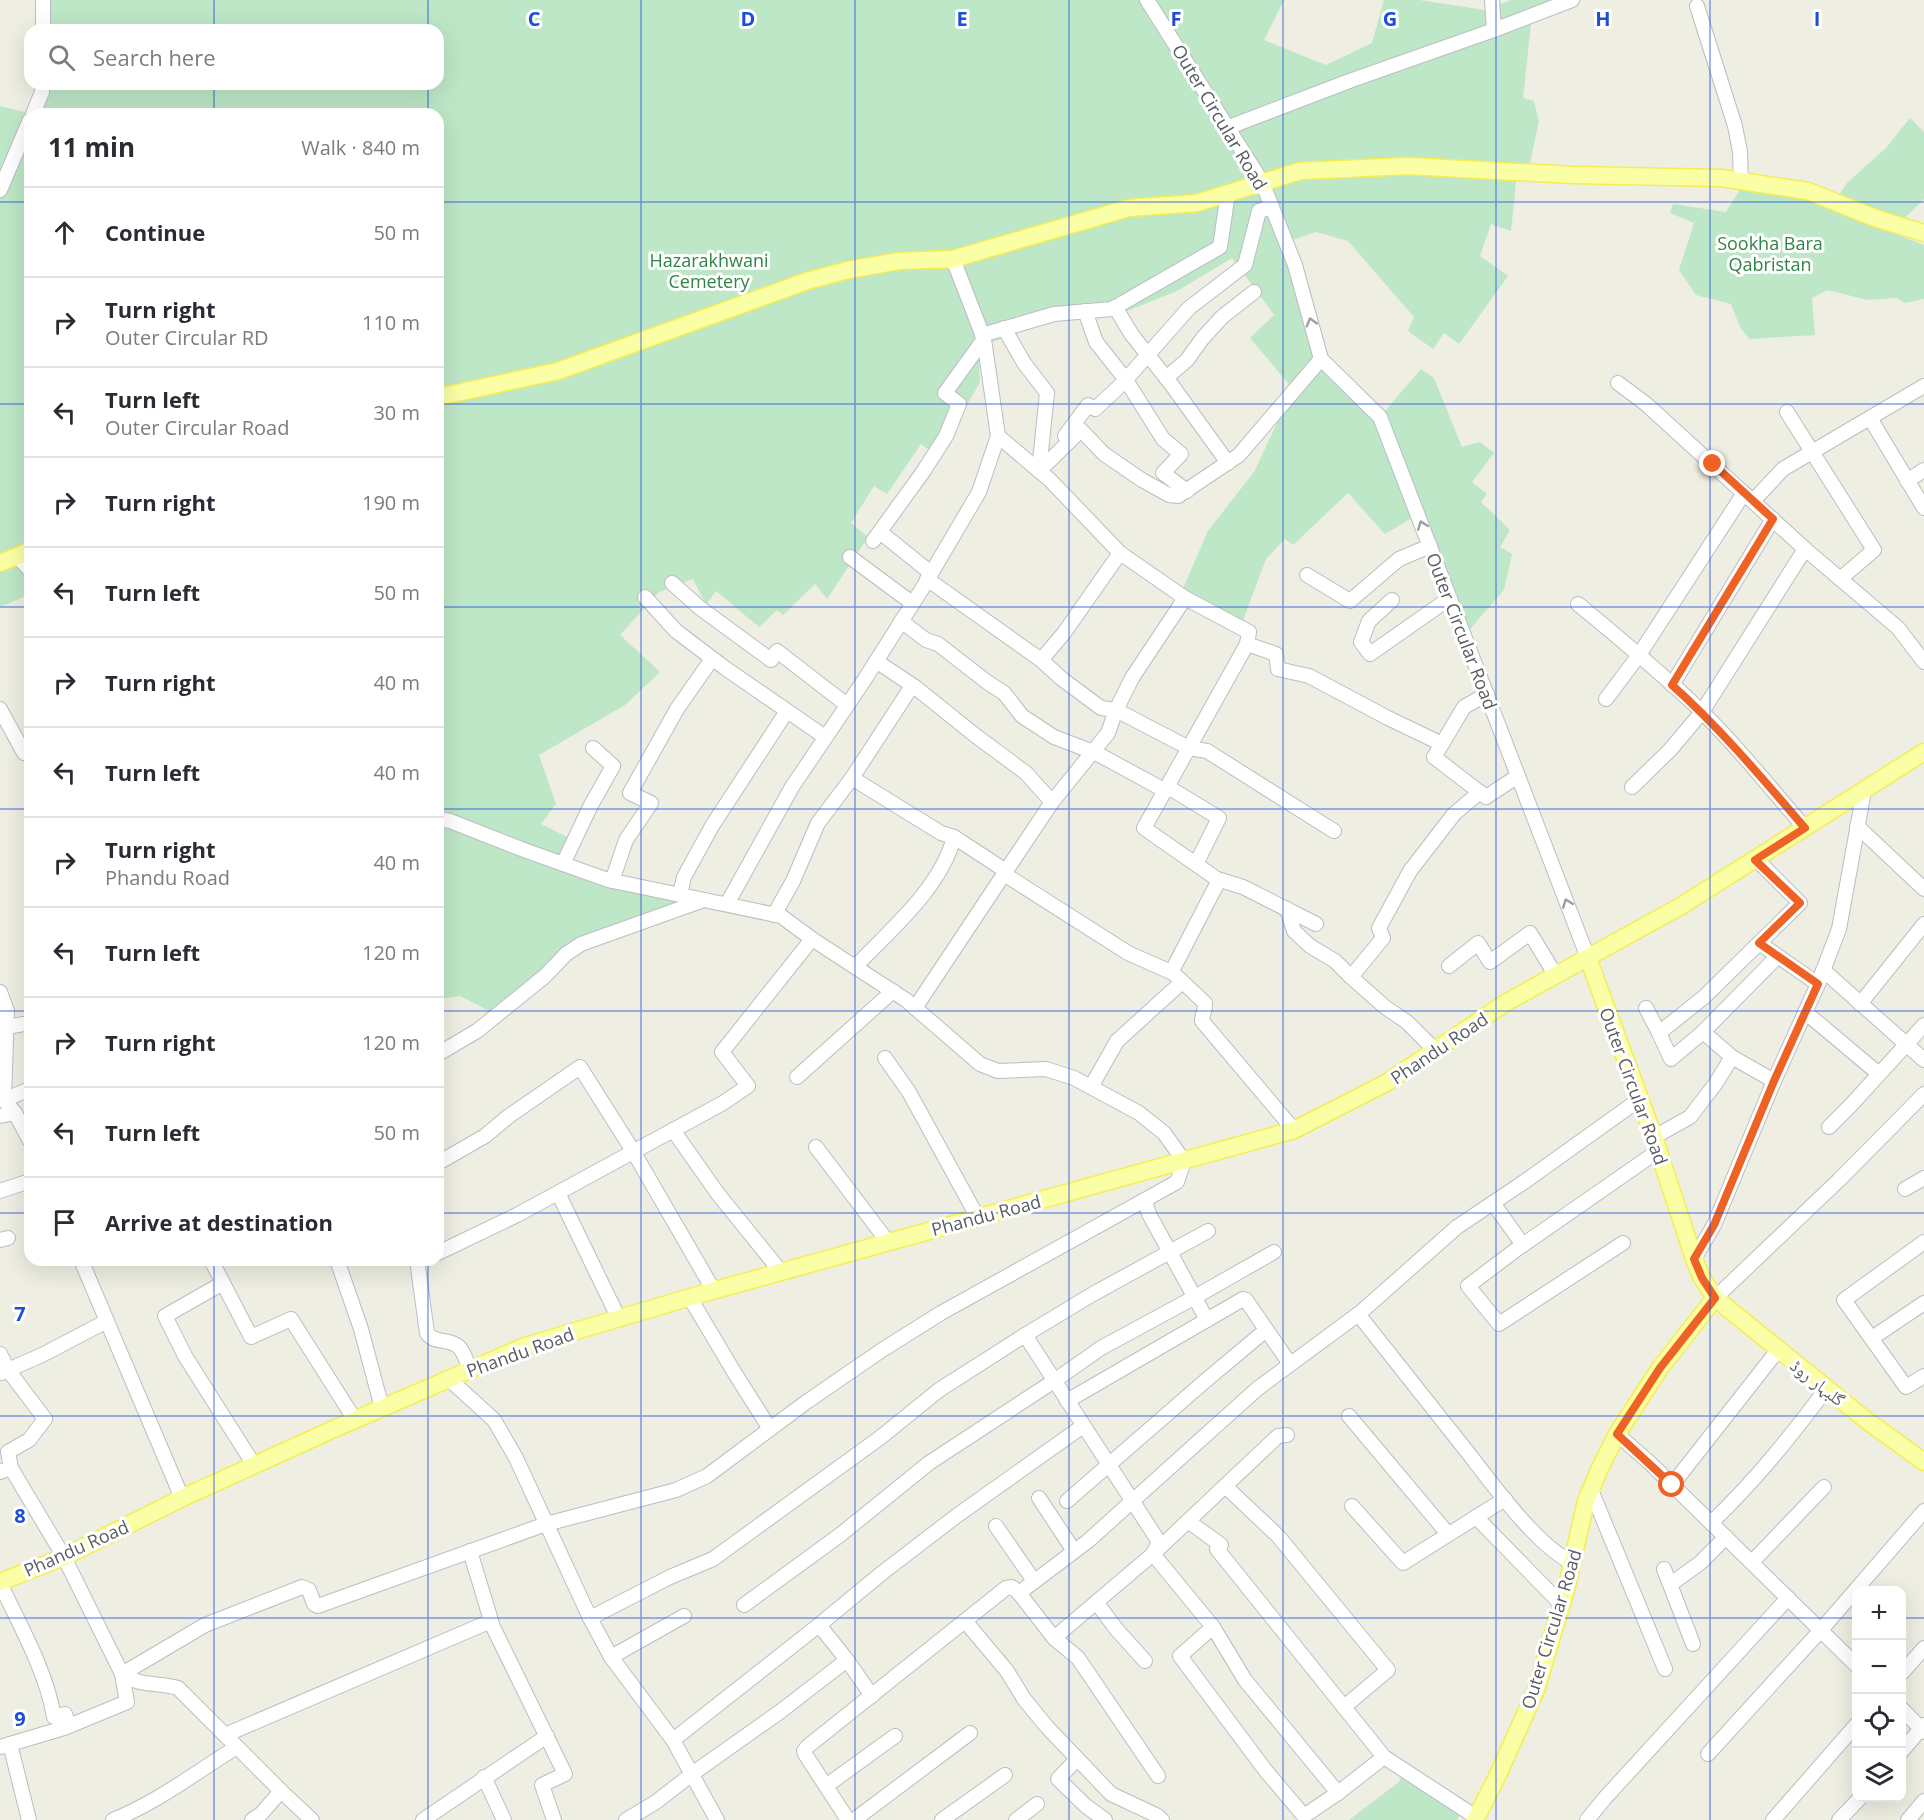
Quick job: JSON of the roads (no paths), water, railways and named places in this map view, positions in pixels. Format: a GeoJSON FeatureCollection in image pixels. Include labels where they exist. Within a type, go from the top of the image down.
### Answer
{"type":"FeatureCollection","features":[{"type":"Feature","properties":{"kind":"main road"},"geometry":{"type":"LineString","coordinates":[[444,396],[558,371],[807,281],[848,270],[899,261],[953,259],[1129,208],[1197,203],[1300,171],[1408,166],[1574,175],[1721,178],[1809,191],[1875,218],[1924,233]]}},
{"type":"Feature","properties":{"kind":"main road"},"geometry":{"type":"LineString","coordinates":[[0,563],[24,554]]}},
{"type":"Feature","properties":{"kind":"main road","name":"Phandu Road"},"geometry":{"type":"LineString","coordinates":[[0,1583],[64,1557],[182,1498],[525,1346],[781,1272],[1294,1130],[1386,1083],[1507,1002],[1682,906],[1924,752]]}},
{"type":"Feature","properties":{"kind":"main road","name":"Outer Circular Road"},"geometry":{"type":"LineString","coordinates":[[1475,1819],[1536,1690],[1562,1605],[1586,1501],[1591,1490],[1617,1434],[1660,1368],[1715,1298],[1702,1278],[1694,1259],[1656,1144],[1588,958]]}},
{"type":"Feature","properties":{"kind":"main road","name":"گلبہار روڈ"},"geometry":{"type":"LineString","coordinates":[[1715,1298],[1866,1420],[1924,1462]]}},
{"type":"Feature","properties":{"kind":"street"},"geometry":{"type":"LineString","coordinates":[[43,0],[43,24]]}},
{"type":"Feature","properties":{"kind":"street","name":"Outer Circular Road"},"geometry":{"type":"LineString","coordinates":[[1147,0],[1262,182],[1295,265],[1321,359],[1380,417],[1588,958]]}},
{"type":"Feature","properties":{"kind":"street"},"geometry":{"type":"LineString","coordinates":[[1491,0],[1494,30]]}},
{"type":"Feature","properties":{"kind":"street"},"geometry":{"type":"LineString","coordinates":[[1229,127],[1572,0]]}},
{"type":"Feature","properties":{"kind":"street"},"geometry":{"type":"LineString","coordinates":[[1698,6],[1736,126],[1741,181]]}},
{"type":"Feature","properties":{"kind":"street"},"geometry":{"type":"LineString","coordinates":[[35,108],[42,90]]}},
{"type":"Feature","properties":{"kind":"street"},"geometry":{"type":"LineString","coordinates":[[0,190],[24,134]]}},
{"type":"Feature","properties":{"kind":"street"},"geometry":{"type":"LineString","coordinates":[[1228,193],[1220,248],[1115,307],[1054,314],[1004,328],[983,337],[945,393],[959,404],[946,436],[877,536],[1101,708],[1116,710],[1189,748],[1207,751],[1334,831]]}},
{"type":"Feature","properties":{"kind":"street"},"geometry":{"type":"LineString","coordinates":[[1039,471],[1088,405],[1095,409],[1126,380],[1189,308],[1245,265],[1259,211],[1272,207]]}},
{"type":"Feature","properties":{"kind":"street"},"geometry":{"type":"LineString","coordinates":[[727,904],[792,787],[876,661],[979,492],[998,436],[983,337],[953,259]]}},
{"type":"Feature","properties":{"kind":"street"},"geometry":{"type":"LineString","coordinates":[[1166,378],[1187,360],[1222,317],[1254,292]]}},
{"type":"Feature","properties":{"kind":"street"},"geometry":{"type":"LineString","coordinates":[[1115,307],[1132,335],[1228,463]]}},
{"type":"Feature","properties":{"kind":"street"},"geometry":{"type":"LineString","coordinates":[[1085,311],[1096,342],[1126,380],[1163,439],[1181,454],[1163,472],[1187,491]]}},
{"type":"Feature","properties":{"kind":"street"},"geometry":{"type":"LineString","coordinates":[[1004,328],[1024,363],[1047,393],[1039,471]]}},
{"type":"Feature","properties":{"kind":"street"},"geometry":{"type":"LineString","coordinates":[[1039,471],[1081,430],[1104,454],[1142,480],[1169,495],[1178,496],[1239,455],[1321,359]]}},
{"type":"Feature","properties":{"kind":"street"},"geometry":{"type":"LineString","coordinates":[[1618,383],[1646,404],[1805,549],[1898,628],[1924,662]]}},
{"type":"Feature","properties":{"kind":"street"},"geometry":{"type":"LineString","coordinates":[[1606,699],[1748,497],[1783,469],[1924,386]]}},
{"type":"Feature","properties":{"kind":"street"},"geometry":{"type":"LineString","coordinates":[[1787,412],[1874,550],[1840,579]]}},
{"type":"Feature","properties":{"kind":"street"},"geometry":{"type":"LineString","coordinates":[[1870,418],[1924,508]]}},
{"type":"Feature","properties":{"kind":"street"},"geometry":{"type":"LineString","coordinates":[[998,436],[1039,471],[1120,553],[1185,598],[1249,632],[1247,644],[1144,828],[1217,879],[1243,887],[1316,924]]}},
{"type":"Feature","properties":{"kind":"street"},"geometry":{"type":"LineString","coordinates":[[1907,481],[1924,470]]}},
{"type":"Feature","properties":{"kind":"street"},"geometry":{"type":"LineString","coordinates":[[1672,685],[1773,519]]}},
{"type":"Feature","properties":{"kind":"street"},"geometry":{"type":"LineString","coordinates":[[1307,575],[1350,601],[1399,559],[1430,546]]}},
{"type":"Feature","properties":{"kind":"street"},"geometry":{"type":"LineString","coordinates":[[1632,787],[1670,750],[1702,712],[1805,549]]}},
{"type":"Feature","properties":{"kind":"street"},"geometry":{"type":"LineString","coordinates":[[1041,660],[1064,633],[1120,553]]}},
{"type":"Feature","properties":{"kind":"street"},"geometry":{"type":"LineString","coordinates":[[850,557],[912,603]]}},
{"type":"Feature","properties":{"kind":"street"},"geometry":{"type":"LineString","coordinates":[[672,583],[700,608],[771,660],[777,651],[847,705]]}},
{"type":"Feature","properties":{"kind":"street"},"geometry":{"type":"LineString","coordinates":[[645,597],[675,631],[825,737]]}},
{"type":"Feature","properties":{"kind":"street"},"geometry":{"type":"LineString","coordinates":[[915,1008],[1052,802],[1108,733],[1116,710],[1132,678],[1185,598]]}},
{"type":"Feature","properties":{"kind":"street"},"geometry":{"type":"LineString","coordinates":[[1392,600],[1369,621],[1361,642],[1370,654],[1450,598]]}},
{"type":"Feature","properties":{"kind":"street"},"geometry":{"type":"LineString","coordinates":[[1578,604],[1702,712],[1805,828]]}},
{"type":"Feature","properties":{"kind":"street"},"geometry":{"type":"LineString","coordinates":[[901,621],[926,640],[938,644],[1004,693],[1023,716],[1054,737],[1093,752],[1164,790],[1173,790],[1219,818],[1196,864]]}},
{"type":"Feature","properties":{"kind":"street"},"geometry":{"type":"LineString","coordinates":[[1247,644],[1276,654],[1278,669],[1309,675],[1442,744]]}},
{"type":"Feature","properties":{"kind":"street"},"geometry":{"type":"LineString","coordinates":[[612,881],[627,840],[651,803],[630,792],[677,709],[712,659]]}},
{"type":"Feature","properties":{"kind":"street"},"geometry":{"type":"LineString","coordinates":[[876,661],[1026,773],[1052,802]]}},
{"type":"Feature","properties":{"kind":"street"},"geometry":{"type":"LineString","coordinates":[[774,915],[793,881],[818,824],[852,778],[912,686]]}},
{"type":"Feature","properties":{"kind":"street"},"geometry":{"type":"LineString","coordinates":[[1487,694],[1464,707],[1434,758],[1486,797],[1518,776]]}},
{"type":"Feature","properties":{"kind":"street"},"geometry":{"type":"LineString","coordinates":[[0,709],[24,753]]}},
{"type":"Feature","properties":{"kind":"street"},"geometry":{"type":"LineString","coordinates":[[680,894],[684,877],[712,826],[787,711]]}},
{"type":"Feature","properties":{"kind":"street"},"geometry":{"type":"LineString","coordinates":[[563,864],[590,807],[613,766],[593,748]]}},
{"type":"Feature","properties":{"kind":"street"},"geometry":{"type":"LineString","coordinates":[[852,778],[941,833],[954,837],[1128,953],[1177,978],[1205,1003],[1206,1008],[1202,1021],[1294,1130]]}},
{"type":"Feature","properties":{"kind":"street"},"geometry":{"type":"LineString","coordinates":[[1694,1259],[1714,1225],[1839,929],[1864,791]]}},
{"type":"Feature","properties":{"kind":"street"},"geometry":{"type":"LineString","coordinates":[[1351,976],[1383,938],[1379,928],[1410,871],[1454,814],[1480,792]]}},
{"type":"Feature","properties":{"kind":"street"},"geometry":{"type":"LineString","coordinates":[[122,1674],[205,1625],[302,1587],[309,1590],[314,1604],[318,1606],[546,1524],[676,1490],[707,1476],[872,1357],[941,1313],[1177,1182],[1184,1161],[1164,1133],[1139,1113],[1074,1078],[1046,1069],[998,1071],[980,1064],[915,1008],[781,916],[612,881],[444,820]]}},
{"type":"Feature","properties":{"kind":"street"},"geometry":{"type":"LineString","coordinates":[[1857,826],[1924,889]]}},
{"type":"Feature","properties":{"kind":"street"},"geometry":{"type":"LineString","coordinates":[[855,967],[926,891],[950,849],[954,837]]}},
{"type":"Feature","properties":{"kind":"street"},"geometry":{"type":"LineString","coordinates":[[1659,1033],[1704,997],[1800,903],[1755,860]]}},
{"type":"Feature","properties":{"kind":"street"},"geometry":{"type":"LineString","coordinates":[[1177,978],[1173,969],[1218,882],[1217,879]]}},
{"type":"Feature","properties":{"kind":"street"},"geometry":{"type":"LineString","coordinates":[[444,1050],[477,1031],[545,976],[566,954],[581,944],[705,900]]}},
{"type":"Feature","properties":{"kind":"street"},"geometry":{"type":"LineString","coordinates":[[1287,909],[1294,931],[1310,946],[1335,961],[1385,1007],[1407,1022],[1436,1051]]}},
{"type":"Feature","properties":{"kind":"street"},"geometry":{"type":"LineString","coordinates":[[1860,1004],[1924,924]]}},
{"type":"Feature","properties":{"kind":"street"},"geometry":{"type":"LineString","coordinates":[[1449,966],[1478,944],[1490,962],[1530,933],[1556,975]]}},
{"type":"Feature","properties":{"kind":"street"},"geometry":{"type":"LineString","coordinates":[[444,1249],[517,1215],[723,1103],[748,1086],[722,1052],[812,939]]}},
{"type":"Feature","properties":{"kind":"street"},"geometry":{"type":"LineString","coordinates":[[1759,943],[1777,957],[1820,977],[1860,1004],[1924,1060]]}},
{"type":"Feature","properties":{"kind":"street"},"geometry":{"type":"LineString","coordinates":[[1646,1008],[1671,1059],[1703,1032],[1777,957]]}},
{"type":"Feature","properties":{"kind":"street"},"geometry":{"type":"LineString","coordinates":[[1091,1087],[1117,1041],[1177,978]]}},
{"type":"Feature","properties":{"kind":"street"},"geometry":{"type":"LineString","coordinates":[[0,992],[6,1027],[4,1100],[15,1113],[24,1130]]}},
{"type":"Feature","properties":{"kind":"street"},"geometry":{"type":"LineString","coordinates":[[797,1077],[893,992]]}},
{"type":"Feature","properties":{"kind":"street"},"geometry":{"type":"LineString","coordinates":[[1805,1012],[1879,1074]]}},
{"type":"Feature","properties":{"kind":"street"},"geometry":{"type":"LineString","coordinates":[[6,1027],[24,1024]]}},
{"type":"Feature","properties":{"kind":"street"},"geometry":{"type":"LineString","coordinates":[[1828,1127],[1924,1025]]}},
{"type":"Feature","properties":{"kind":"street"},"geometry":{"type":"LineString","coordinates":[[1703,1032],[1732,1057],[1774,1081]]}},
{"type":"Feature","properties":{"kind":"street"},"geometry":{"type":"LineString","coordinates":[[1623,1243],[1499,1324],[1468,1286],[1690,1117],[1716,1083],[1732,1057]]}},
{"type":"Feature","properties":{"kind":"street"},"geometry":{"type":"LineString","coordinates":[[885,1058],[909,1092],[978,1218]]}},
{"type":"Feature","properties":{"kind":"street"},"geometry":{"type":"LineString","coordinates":[[444,1160],[485,1136],[509,1116],[580,1067],[633,1151],[714,1291]]}},
{"type":"Feature","properties":{"kind":"street"},"geometry":{"type":"LineString","coordinates":[[4,1100],[24,1092]]}},
{"type":"Feature","properties":{"kind":"street"},"geometry":{"type":"LineString","coordinates":[[1715,1298],[1839,1180],[1924,1094]]}},
{"type":"Feature","properties":{"kind":"street"},"geometry":{"type":"LineString","coordinates":[[1019,1593],[1133,1502],[1257,1389],[1358,1314],[1456,1227],[1640,1099]]}},
{"type":"Feature","properties":{"kind":"street"},"geometry":{"type":"LineString","coordinates":[[0,1116],[15,1113]]}},
{"type":"Feature","properties":{"kind":"street"},"geometry":{"type":"LineString","coordinates":[[673,1130],[718,1194],[781,1272]]}},
{"type":"Feature","properties":{"kind":"street"},"geometry":{"type":"LineString","coordinates":[[816,1147],[888,1242]]}},
{"type":"Feature","properties":{"kind":"street"},"geometry":{"type":"LineString","coordinates":[[1905,1189],[1924,1178]]}},
{"type":"Feature","properties":{"kind":"street"},"geometry":{"type":"LineString","coordinates":[[0,1191],[24,1183]]}},
{"type":"Feature","properties":{"kind":"street"},"geometry":{"type":"LineString","coordinates":[[558,1192],[619,1318]]}},
{"type":"Feature","properties":{"kind":"street"},"geometry":{"type":"LineString","coordinates":[[1144,1201],[1208,1320]]}},
{"type":"Feature","properties":{"kind":"street"},"geometry":{"type":"LineString","coordinates":[[1492,1203],[1523,1245]]}},
{"type":"Feature","properties":{"kind":"street"},"geometry":{"type":"LineString","coordinates":[[590,1618],[670,1577],[713,1559],[880,1437],[939,1390],[1093,1294],[1208,1231]]}},
{"type":"Feature","properties":{"kind":"street"},"geometry":{"type":"LineString","coordinates":[[1923,1379],[1906,1387],[1844,1300],[1924,1242]]}},
{"type":"Feature","properties":{"kind":"street"},"geometry":{"type":"LineString","coordinates":[[744,1605],[840,1535],[928,1463],[1101,1348],[1274,1252]]}},
{"type":"Feature","properties":{"kind":"street"},"geometry":{"type":"LineString","coordinates":[[84,1266],[182,1498]]}},
{"type":"Feature","properties":{"kind":"street"},"geometry":{"type":"LineString","coordinates":[[214,1266],[251,1337],[291,1318],[356,1420]]}},
{"type":"Feature","properties":{"kind":"street"},"geometry":{"type":"LineString","coordinates":[[339,1266],[361,1329],[382,1408]]}},
{"type":"Feature","properties":{"kind":"street"},"geometry":{"type":"LineString","coordinates":[[419,1266],[426,1333],[433,1340],[455,1344],[459,1347],[470,1370]]}},
{"type":"Feature","properties":{"kind":"street"},"geometry":{"type":"LineString","coordinates":[[223,1283],[165,1316],[185,1356],[254,1466]]}},
{"type":"Feature","properties":{"kind":"street"},"geometry":{"type":"LineString","coordinates":[[690,1298],[770,1429]]}},
{"type":"Feature","properties":{"kind":"street"},"geometry":{"type":"LineString","coordinates":[[1067,1401],[1243,1299],[1290,1364]]}},
{"type":"Feature","properties":{"kind":"street"},"geometry":{"type":"LineString","coordinates":[[1872,1338],[1924,1303]]}},
{"type":"Feature","properties":{"kind":"street"},"geometry":{"type":"LineString","coordinates":[[1358,1314],[1505,1499],[1562,1558],[1573,1563]]}},
{"type":"Feature","properties":{"kind":"street"},"geometry":{"type":"LineString","coordinates":[[4,1372],[107,1321]]}},
{"type":"Feature","properties":{"kind":"street"},"geometry":{"type":"LineString","coordinates":[[1067,1501],[1266,1330]]}},
{"type":"Feature","properties":{"kind":"street"},"geometry":{"type":"LineString","coordinates":[[1025,1335],[1159,1542],[1153,1554]]}},
{"type":"Feature","properties":{"kind":"street"},"geometry":{"type":"LineString","coordinates":[[1672,1485],[1778,1350]]}},
{"type":"Feature","properties":{"kind":"street"},"geometry":{"type":"LineString","coordinates":[[0,1354],[4,1372],[45,1419],[29,1440],[8,1452],[6,1470],[64,1557],[122,1674],[127,1702],[69,1726],[5,1746],[29,1820]]}},
{"type":"Feature","properties":{"kind":"street"},"geometry":{"type":"LineString","coordinates":[[449,1378],[494,1420],[516,1458],[590,1618],[611,1657],[673,1740],[717,1820]]}},
{"type":"Feature","properties":{"kind":"street"},"geometry":{"type":"LineString","coordinates":[[1711,1523],[1743,1493],[1827,1388]]}},
{"type":"Feature","properties":{"kind":"street"},"geometry":{"type":"LineString","coordinates":[[1349,1416],[1448,1534]]}},
{"type":"Feature","properties":{"kind":"street"},"geometry":{"type":"LineString","coordinates":[[673,1740],[882,1573],[1083,1426]]}},
{"type":"Feature","properties":{"kind":"street"},"geometry":{"type":"LineString","coordinates":[[1617,1434],[1852,1660]]}},
{"type":"Feature","properties":{"kind":"street"},"geometry":{"type":"LineString","coordinates":[[1054,1638],[1153,1554],[1278,1436],[1287,1435]]}},
{"type":"Feature","properties":{"kind":"street"},"geometry":{"type":"LineString","coordinates":[[1225,1486],[1278,1536],[1388,1670],[1344,1707]]}},
{"type":"Feature","properties":{"kind":"street"},"geometry":{"type":"LineString","coordinates":[[1752,1562],[1824,1487]]}},
{"type":"Feature","properties":{"kind":"street"},"geometry":{"type":"LineString","coordinates":[[1591,1490],[1665,1669]]}},
{"type":"Feature","properties":{"kind":"street"},"geometry":{"type":"LineString","coordinates":[[1039,1498],[1074,1551]]}},
{"type":"Feature","properties":{"kind":"street"},"geometry":{"type":"LineString","coordinates":[[1352,1506],[1403,1563],[1505,1499]]}},
{"type":"Feature","properties":{"kind":"street"},"geometry":{"type":"LineString","coordinates":[[1708,1754],[1821,1630],[1924,1511]]}},
{"type":"Feature","properties":{"kind":"street"},"geometry":{"type":"LineString","coordinates":[[1476,1517],[1562,1605]]}},
{"type":"Feature","properties":{"kind":"street"},"geometry":{"type":"LineString","coordinates":[[1188,1521],[1221,1545],[1217,1549],[1384,1756],[1475,1819]]}},
{"type":"Feature","properties":{"kind":"street"},"geometry":{"type":"LineString","coordinates":[[996,1526],[1034,1581]]}},
{"type":"Feature","properties":{"kind":"street"},"geometry":{"type":"LineString","coordinates":[[1671,1584],[1700,1563],[1726,1537]]}},
{"type":"Feature","properties":{"kind":"street"},"geometry":{"type":"LineString","coordinates":[[470,1551],[491,1621],[565,1774],[542,1785],[554,1820]]}},
{"type":"Feature","properties":{"kind":"street"},"geometry":{"type":"LineString","coordinates":[[1153,1554],[1213,1627],[1245,1680],[1338,1793]]}},
{"type":"Feature","properties":{"kind":"street"},"geometry":{"type":"LineString","coordinates":[[1664,1569],[1693,1644]]}},
{"type":"Feature","properties":{"kind":"street"},"geometry":{"type":"LineString","coordinates":[[0,1583],[43,1678],[51,1699],[54,1717],[65,1714],[69,1726]]}},
{"type":"Feature","properties":{"kind":"street"},"geometry":{"type":"LineString","coordinates":[[848,1820],[804,1750],[1006,1588],[1012,1587],[1054,1638],[1078,1658],[1158,1776]]}},
{"type":"Feature","properties":{"kind":"street"},"geometry":{"type":"LineString","coordinates":[[1587,1820],[1788,1598]]}},
{"type":"Feature","properties":{"kind":"street"},"geometry":{"type":"LineString","coordinates":[[1096,1602],[1145,1661]]}},
{"type":"Feature","properties":{"kind":"street"},"geometry":{"type":"LineString","coordinates":[[611,1657],[684,1616]]}},
{"type":"Feature","properties":{"kind":"street"},"geometry":{"type":"LineString","coordinates":[[225,1735],[491,1621]]}},
{"type":"Feature","properties":{"kind":"street"},"geometry":{"type":"LineString","coordinates":[[965,1621],[1007,1671],[1030,1706],[1111,1794],[1162,1820]]}},
{"type":"Feature","properties":{"kind":"street"},"geometry":{"type":"LineString","coordinates":[[819,1625],[872,1696]]}},
{"type":"Feature","properties":{"kind":"street"},"geometry":{"type":"LineString","coordinates":[[1213,1627],[1180,1656],[1266,1771],[1304,1816],[1338,1793],[1384,1756]]}},
{"type":"Feature","properties":{"kind":"street"},"geometry":{"type":"LineString","coordinates":[[1906,1668],[1924,1648]]}},
{"type":"Feature","properties":{"kind":"street"},"geometry":{"type":"LineString","coordinates":[[626,1820],[656,1802],[847,1660]]}},
{"type":"Feature","properties":{"kind":"street"},"geometry":{"type":"LineString","coordinates":[[122,1674],[138,1683],[165,1684],[178,1688],[312,1820]]}},
{"type":"Feature","properties":{"kind":"street"},"geometry":{"type":"LineString","coordinates":[[1904,1748],[1923,1729],[1906,1713]]}},
{"type":"Feature","properties":{"kind":"street"},"geometry":{"type":"LineString","coordinates":[[1773,1820],[1852,1731]]}},
{"type":"Feature","properties":{"kind":"street"},"geometry":{"type":"LineString","coordinates":[[854,1820],[970,1733]]}},
{"type":"Feature","properties":{"kind":"street"},"geometry":{"type":"LineString","coordinates":[[423,1820],[547,1736]]}},
{"type":"Feature","properties":{"kind":"street"},"geometry":{"type":"LineString","coordinates":[[826,1786],[895,1736]]}},
{"type":"Feature","properties":{"kind":"street"},"geometry":{"type":"LineString","coordinates":[[113,1820],[169,1791],[237,1747]]}},
{"type":"Feature","properties":{"kind":"street"},"geometry":{"type":"LineString","coordinates":[[1077,1758],[1058,1779],[1086,1806],[1105,1820]]}},
{"type":"Feature","properties":{"kind":"street"},"geometry":{"type":"LineString","coordinates":[[942,1820],[1005,1774]]}},
{"type":"Feature","properties":{"kind":"street"},"geometry":{"type":"LineString","coordinates":[[484,1777],[504,1820]]}},
{"type":"Feature","properties":{"kind":"street"},"geometry":{"type":"LineString","coordinates":[[252,1820],[261,1814],[281,1791]]}},
{"type":"Feature","properties":{"kind":"street"},"geometry":{"type":"LineString","coordinates":[[1839,1820],[1855,1802]]}},
{"type":"Feature","properties":{"kind":"street"},"geometry":{"type":"LineString","coordinates":[[1908,1820],[1924,1802]]}},
{"type":"Feature","properties":{"kind":"street"},"geometry":{"type":"LineString","coordinates":[[1016,1820],[1037,1804]]}},
{"type":"Feature","properties":{"kind":"park label","name":"Sookha Bara Qabristan"},"geometry":{"type":"Point","coordinates":[1770,253]}},
{"type":"Feature","properties":{"kind":"park label","name":"Hazarakhwani Cemetery"},"geometry":{"type":"Point","coordinates":[709,270]}}]}
